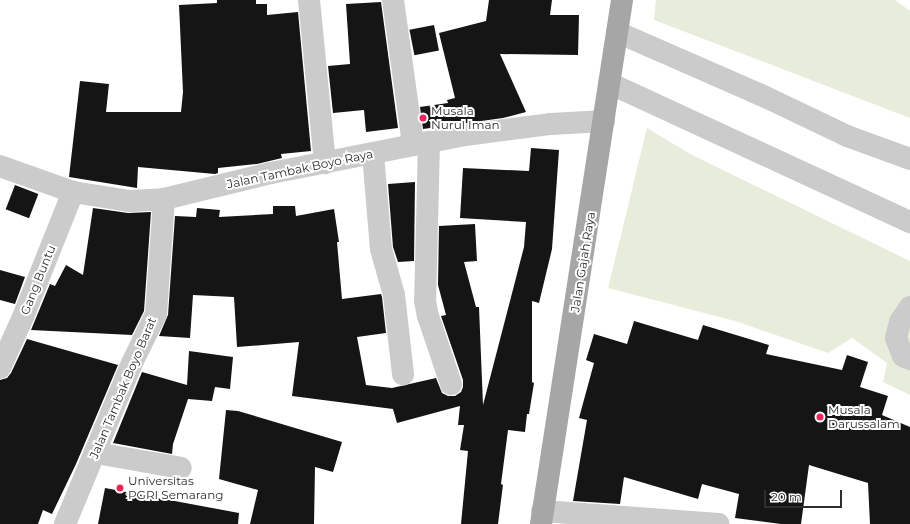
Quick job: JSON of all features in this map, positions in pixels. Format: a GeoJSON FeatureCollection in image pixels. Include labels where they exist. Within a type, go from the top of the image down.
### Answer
{"type":"FeatureCollection","features":[{"type":"Feature","properties":{"kind":"main road","name":"Jalan Gajah Raya"},"geometry":{"type":"LineString","coordinates":[[542,517],[572,331],[622,0]]}},
{"type":"Feature","properties":{"kind":"street"},"geometry":{"type":"LineString","coordinates":[[309,0],[324,163]]}},
{"type":"Feature","properties":{"kind":"street"},"geometry":{"type":"LineString","coordinates":[[393,0],[421,144],[426,301],[428,316],[451,384]]}},
{"type":"Feature","properties":{"kind":"street"},"geometry":{"type":"LineString","coordinates":[[617,32],[759,94],[847,136],[910,159]]}},
{"type":"Feature","properties":{"kind":"street"},"geometry":{"type":"LineString","coordinates":[[609,83],[910,222]]}},
{"type":"Feature","properties":{"kind":"street","name":"Jalan Tambak Boyo Raya"},"geometry":{"type":"LineString","coordinates":[[0,166],[73,192],[130,201],[164,199],[271,173],[465,136],[551,124],[604,121]]}},
{"type":"Feature","properties":{"kind":"street"},"geometry":{"type":"LineString","coordinates":[[373,154],[381,249],[394,295],[402,374]]}},
{"type":"Feature","properties":{"kind":"street","name":"Gang Buntu"},"geometry":{"type":"LineString","coordinates":[[0,368],[23,317],[73,192]]}},
{"type":"Feature","properties":{"kind":"street","name":"Jalan Tambak Boyo Barat"},"geometry":{"type":"LineString","coordinates":[[65,524],[96,453],[132,363],[156,314],[164,199]]}},
{"type":"Feature","properties":{"kind":"street"},"geometry":{"type":"LineString","coordinates":[[910,307],[900,322],[896,338],[903,356],[910,360]]}},
{"type":"Feature","properties":{"kind":"street"},"geometry":{"type":"LineString","coordinates":[[96,453],[181,468]]}},
{"type":"Feature","properties":{"kind":"street"},"geometry":{"type":"LineString","coordinates":[[542,517],[719,524]]}},
{"type":"Feature","properties":{"kind":"green space"},"geometry":{"type":"Polygon","coordinates":[[[656,0],[895,0],[910,11],[910,118],[654,20],[656,0]]]}},
{"type":"Feature","properties":{"kind":"green space"},"geometry":{"type":"Polygon","coordinates":[[[647,128],[692,155],[910,261],[910,395],[883,382],[887,363],[852,338],[828,353],[735,321],[608,288],[647,128]]]}},
{"type":"Feature","properties":{"kind":"building"},"geometry":{"type":"Polygon","coordinates":[[[217,0],[256,0],[256,4],[267,4],[267,15],[298,12],[311,151],[281,154],[282,158],[257,164],[218,168],[218,173],[215,174],[138,167],[137,188],[69,177],[80,81],[109,84],[106,112],[181,112],[183,92],[179,5],[217,3],[217,0]]]}},
{"type":"Feature","properties":{"kind":"building"},"geometry":{"type":"Polygon","coordinates":[[[489,0],[552,0],[550,15],[579,15],[578,55],[500,54],[526,112],[503,118],[423,129],[420,107],[448,103],[447,100],[455,98],[439,33],[486,21],[489,0]]]}},
{"type":"Feature","properties":{"kind":"building"},"geometry":{"type":"Polygon","coordinates":[[[381,2],[398,128],[366,132],[364,110],[333,113],[328,66],[350,64],[346,4],[381,2]]]}},
{"type":"Feature","properties":{"kind":"building"},"geometry":{"type":"Polygon","coordinates":[[[434,25],[439,51],[414,55],[409,30],[434,25]]]}},
{"type":"Feature","properties":{"kind":"building"},"geometry":{"type":"Polygon","coordinates":[[[531,148],[559,150],[552,249],[539,303],[532,301],[532,382],[534,383],[529,414],[527,414],[525,432],[508,430],[501,484],[503,485],[498,524],[461,524],[468,451],[460,450],[464,425],[458,425],[460,406],[397,423],[393,409],[292,396],[299,342],[237,347],[234,297],[193,295],[190,338],[159,336],[168,315],[175,216],[196,217],[197,208],[220,210],[219,217],[273,214],[273,206],[295,206],[296,216],[334,209],[339,242],[337,242],[342,299],[381,294],[382,297],[386,333],[357,337],[366,385],[392,388],[436,378],[442,393],[448,396],[455,396],[461,392],[463,380],[441,316],[446,315],[438,285],[439,226],[475,224],[477,261],[464,262],[476,307],[479,307],[483,405],[524,247],[526,222],[460,218],[463,168],[529,171],[531,148]]]}},
{"type":"Feature","properties":{"kind":"building"},"geometry":{"type":"Polygon","coordinates":[[[415,182],[414,261],[398,262],[393,247],[388,184],[415,182]]]}},
{"type":"Feature","properties":{"kind":"building"},"geometry":{"type":"Polygon","coordinates":[[[15,185],[38,194],[29,218],[6,209],[15,185]]]}},
{"type":"Feature","properties":{"kind":"building"},"geometry":{"type":"Polygon","coordinates":[[[93,208],[128,213],[151,212],[144,311],[132,335],[31,330],[50,284],[55,286],[66,265],[83,275],[93,208]]]}},
{"type":"Feature","properties":{"kind":"building"},"geometry":{"type":"Polygon","coordinates":[[[0,270],[25,277],[15,304],[0,300],[0,270]]]}},
{"type":"Feature","properties":{"kind":"building"},"geometry":{"type":"Polygon","coordinates":[[[634,321],[698,340],[703,325],[769,345],[766,354],[842,370],[847,355],[868,362],[860,387],[888,396],[882,415],[910,427],[910,524],[870,524],[868,483],[809,465],[801,524],[781,524],[735,518],[739,494],[702,484],[698,499],[624,477],[620,504],[573,501],[587,420],[579,418],[594,363],[586,360],[594,334],[627,344],[634,321]]]}},
{"type":"Feature","properties":{"kind":"building"},"geometry":{"type":"Polygon","coordinates":[[[27,339],[118,365],[76,464],[52,514],[43,510],[38,524],[0,524],[0,380],[7,378],[11,373],[27,339]]]}},
{"type":"Feature","properties":{"kind":"building"},"geometry":{"type":"Polygon","coordinates":[[[189,351],[233,357],[230,389],[215,387],[212,401],[188,399],[173,444],[172,454],[113,443],[142,372],[187,385],[189,351]]]}},
{"type":"Feature","properties":{"kind":"building"},"geometry":{"type":"Polygon","coordinates":[[[226,410],[238,411],[342,442],[333,472],[315,467],[314,524],[250,524],[258,490],[219,479],[226,410]]]}},
{"type":"Feature","properties":{"kind":"building"},"geometry":{"type":"Polygon","coordinates":[[[105,488],[239,513],[238,524],[98,524],[105,488]]]}},
{"type":"Feature","properties":{"kind":"place","name":"Musala Nurul Iman"},"geometry":{"type":"Point","coordinates":[423,118]}},
{"type":"Feature","properties":{"kind":"place","name":"Musala Darussalam"},"geometry":{"type":"Point","coordinates":[820,417]}},
{"type":"Feature","properties":{"kind":"place","name":"Universitas PGRI Semarang"},"geometry":{"type":"Point","coordinates":[120,488]}}]}
